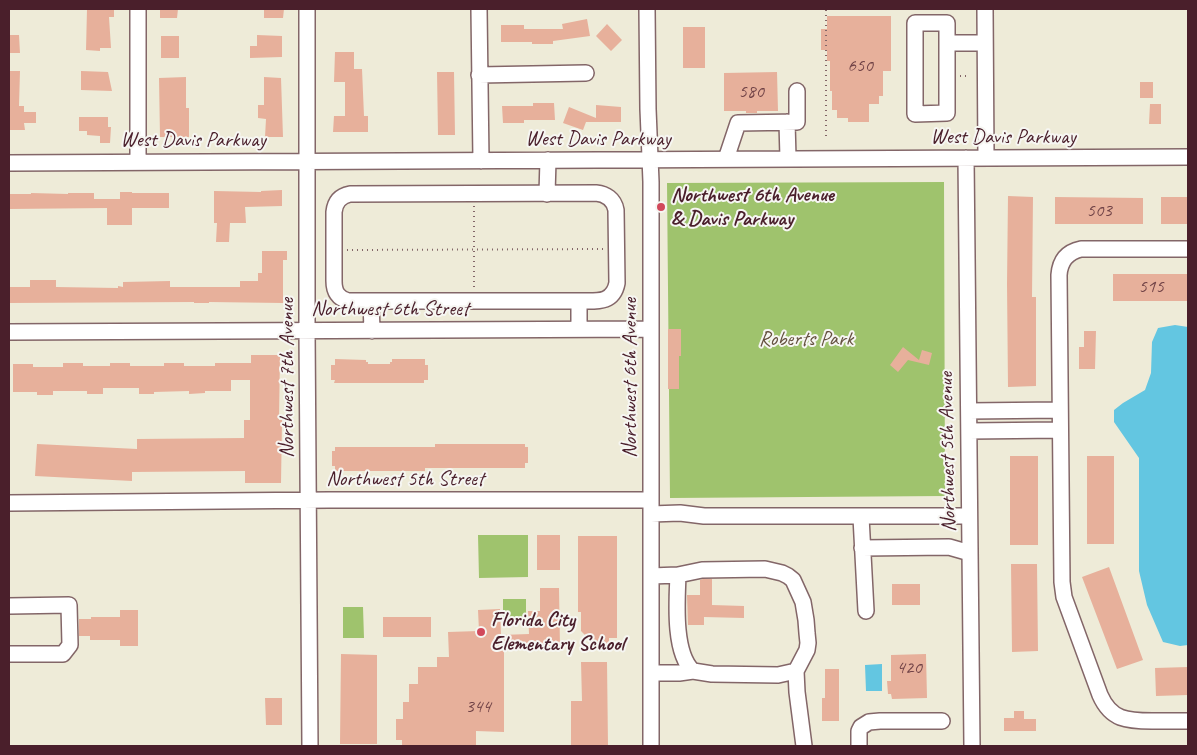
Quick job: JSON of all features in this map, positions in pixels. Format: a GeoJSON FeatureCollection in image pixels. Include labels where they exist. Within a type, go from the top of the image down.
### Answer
{"type":"FeatureCollection","features":[{"type":"Feature","properties":{"kind":"street"},"geometry":{"type":"LineString","coordinates":[[138,9],[138,162]]}},
{"type":"Feature","properties":{"kind":"street","name":"Northwest 7th Avenue"},"geometry":{"type":"LineString","coordinates":[[308,9],[307,331],[310,746]]}},
{"type":"Feature","properties":{"kind":"street"},"geometry":{"type":"LineString","coordinates":[[479,9],[481,161]]}},
{"type":"Feature","properties":{"kind":"street","name":"Northwest 6th Avenue"},"geometry":{"type":"LineString","coordinates":[[647,9],[651,329],[651,746]]}},
{"type":"Feature","properties":{"kind":"street"},"geometry":{"type":"LineString","coordinates":[[985,9],[986,158]]}},
{"type":"Feature","properties":{"kind":"street"},"geometry":{"type":"LineString","coordinates":[[915,24],[947,24],[947,44],[947,113],[915,114],[915,24]]}},
{"type":"Feature","properties":{"kind":"street"},"geometry":{"type":"LineString","coordinates":[[947,44],[986,43]]}},
{"type":"Feature","properties":{"kind":"street"},"geometry":{"type":"LineString","coordinates":[[479,74],[586,73]]}},
{"type":"Feature","properties":{"kind":"street"},"geometry":{"type":"LineString","coordinates":[[726,159],[738,123],[797,122],[797,91]]}},
{"type":"Feature","properties":{"kind":"street"},"geometry":{"type":"LineString","coordinates":[[788,122],[788,158]]}},
{"type":"Feature","properties":{"kind":"street","name":"West Davis Parkway"},"geometry":{"type":"LineString","coordinates":[[9,163],[1188,157]]}},
{"type":"Feature","properties":{"kind":"street","name":"Northwest 5th Avenue"},"geometry":{"type":"LineString","coordinates":[[966,158],[972,746]]}},
{"type":"Feature","properties":{"kind":"street"},"geometry":{"type":"LineString","coordinates":[[547,194],[548,160]]}},
{"type":"Feature","properties":{"kind":"street"},"geometry":{"type":"LineString","coordinates":[[350,194],[601,194],[610,198],[615,207],[617,278],[614,292],[610,297],[602,300],[579,301],[371,302],[344,300],[340,298],[335,290],[334,281],[335,205],[341,197],[350,194]]}},
{"type":"Feature","properties":{"kind":"street"},"geometry":{"type":"LineString","coordinates":[[1188,249],[1081,249],[1072,252],[1064,260],[1060,266],[1059,275],[1063,589],[1066,604],[1100,695],[1110,711],[1123,719],[1135,721],[1188,721]]}},
{"type":"Feature","properties":{"kind":"street"},"geometry":{"type":"LineString","coordinates":[[579,301],[579,329]]}},
{"type":"Feature","properties":{"kind":"street"},"geometry":{"type":"LineString","coordinates":[[371,302],[372,330]]}},
{"type":"Feature","properties":{"kind":"street","name":"Northwest 6th Street"},"geometry":{"type":"LineString","coordinates":[[9,332],[651,329]]}},
{"type":"Feature","properties":{"kind":"street"},"geometry":{"type":"LineString","coordinates":[[969,411],[1060,410]]}},
{"type":"Feature","properties":{"kind":"street"},"geometry":{"type":"LineString","coordinates":[[969,431],[1060,430]]}},
{"type":"Feature","properties":{"kind":"street","name":"Northwest 5th Street"},"geometry":{"type":"LineString","coordinates":[[9,503],[309,500],[651,507],[680,514],[704,516],[970,516]]}},
{"type":"Feature","properties":{"kind":"street"},"geometry":{"type":"LineString","coordinates":[[862,517],[866,611]]}},
{"type":"Feature","properties":{"kind":"street"},"geometry":{"type":"LineString","coordinates":[[862,548],[949,547],[970,553]]}},
{"type":"Feature","properties":{"kind":"street"},"geometry":{"type":"LineString","coordinates":[[651,576],[678,575],[702,570],[758,569],[777,571],[793,580],[800,596],[806,620],[808,643],[796,670],[804,746]]}},
{"type":"Feature","properties":{"kind":"street"},"geometry":{"type":"LineString","coordinates":[[678,575],[676,616],[678,632],[684,654],[690,668],[694,671]]}},
{"type":"Feature","properties":{"kind":"street"},"geometry":{"type":"LineString","coordinates":[[9,606],[69,606],[70,645],[63,654],[9,654]]}},
{"type":"Feature","properties":{"kind":"street"},"geometry":{"type":"LineString","coordinates":[[651,673],[694,671],[712,674],[778,675],[788,674],[796,670]]}},
{"type":"Feature","properties":{"kind":"street"},"geometry":{"type":"LineString","coordinates":[[859,746],[859,731],[861,727],[869,722],[942,721]]}},
{"type":"Feature","properties":{"kind":"path"},"geometry":{"type":"LineString","coordinates":[[826,9],[826,136]]}},
{"type":"Feature","properties":{"kind":"path"},"geometry":{"type":"LineString","coordinates":[[474,200],[474,295]]}},
{"type":"Feature","properties":{"kind":"path"},"geometry":{"type":"LineString","coordinates":[[340,250],[610,249]]}},
{"type":"Feature","properties":{"kind":"green space","name":"Roberts Park"},"geometry":{"type":"Polygon","coordinates":[[[944,182],[945,496],[670,498],[667,183],[944,182]]]}},
{"type":"Feature","properties":{"kind":"green space"},"geometry":{"type":"Polygon","coordinates":[[[478,535],[528,535],[528,577],[479,578],[478,535]]]}},
{"type":"Feature","properties":{"kind":"green space"},"geometry":{"type":"Polygon","coordinates":[[[503,599],[526,599],[526,620],[503,620],[503,599]]]}},
{"type":"Feature","properties":{"kind":"green space"},"geometry":{"type":"Polygon","coordinates":[[[343,607],[363,607],[364,638],[343,638],[343,607]]]}},
{"type":"Feature","properties":{"kind":"water"},"geometry":{"type":"Polygon","coordinates":[[[1175,325],[1188,327],[1188,645],[1180,646],[1163,642],[1147,605],[1139,571],[1139,458],[1114,422],[1114,410],[1145,390],[1151,373],[1152,342],[1158,328],[1175,325]]]}},
{"type":"Feature","properties":{"kind":"water"},"geometry":{"type":"Polygon","coordinates":[[[882,664],[882,691],[866,691],[865,665],[882,664]]]}},
{"type":"Feature","properties":{"kind":"building"},"geometry":{"type":"Polygon","coordinates":[[[87,9],[114,9],[114,17],[109,17],[111,48],[100,48],[100,51],[86,50],[87,9]]]}},
{"type":"Feature","properties":{"kind":"building"},"geometry":{"type":"Polygon","coordinates":[[[160,9],[178,9],[177,18],[160,18],[160,9]]]}},
{"type":"Feature","properties":{"kind":"building"},"geometry":{"type":"Polygon","coordinates":[[[264,9],[284,9],[283,18],[264,18],[264,9]]]}},
{"type":"Feature","properties":{"kind":"building"},"geometry":{"type":"Polygon","coordinates":[[[827,16],[891,16],[891,71],[883,71],[883,96],[879,96],[879,104],[869,104],[869,122],[848,122],[848,118],[837,118],[837,110],[832,110],[830,61],[827,61],[827,50],[821,50],[821,29],[827,29],[827,16]]]}},
{"type":"Feature","properties":{"kind":"building"},"geometry":{"type":"Polygon","coordinates":[[[587,19],[590,36],[553,41],[553,44],[501,42],[501,25],[524,25],[524,29],[563,29],[562,24],[587,19]]]}},
{"type":"Feature","properties":{"kind":"building"},"geometry":{"type":"Polygon","coordinates":[[[607,24],[622,40],[611,51],[596,36],[607,24]]]}},
{"type":"Feature","properties":{"kind":"building"},"geometry":{"type":"Polygon","coordinates":[[[683,27],[705,27],[705,68],[683,68],[683,27]]]}},
{"type":"Feature","properties":{"kind":"building"},"geometry":{"type":"Polygon","coordinates":[[[9,35],[19,35],[20,53],[9,53],[9,35]]]}},
{"type":"Feature","properties":{"kind":"building"},"geometry":{"type":"Polygon","coordinates":[[[257,35],[282,36],[282,57],[250,58],[250,46],[257,46],[257,35]]]}},
{"type":"Feature","properties":{"kind":"building"},"geometry":{"type":"Polygon","coordinates":[[[161,36],[179,36],[179,58],[161,58],[161,36]]]}},
{"type":"Feature","properties":{"kind":"building"},"geometry":{"type":"Polygon","coordinates":[[[335,52],[354,52],[354,69],[362,69],[364,116],[368,116],[368,132],[333,132],[334,116],[345,116],[345,82],[334,82],[335,52]]]}},
{"type":"Feature","properties":{"kind":"building"},"geometry":{"type":"Polygon","coordinates":[[[9,71],[20,71],[19,106],[24,106],[24,112],[36,112],[36,123],[24,123],[25,130],[9,130],[9,71]]]}},
{"type":"Feature","properties":{"kind":"building"},"geometry":{"type":"Polygon","coordinates":[[[81,71],[108,72],[112,91],[81,90],[81,71]]]}},
{"type":"Feature","properties":{"kind":"building"},"geometry":{"type":"Polygon","coordinates":[[[437,72],[454,72],[455,135],[438,135],[437,72]]]}},
{"type":"Feature","properties":{"kind":"building"},"geometry":{"type":"Polygon","coordinates":[[[777,72],[778,111],[746,113],[746,111],[724,111],[724,73],[777,72]]]}},
{"type":"Feature","properties":{"kind":"building"},"geometry":{"type":"Polygon","coordinates":[[[186,77],[186,108],[189,108],[189,137],[160,137],[159,78],[186,77]]]}},
{"type":"Feature","properties":{"kind":"building"},"geometry":{"type":"Polygon","coordinates":[[[264,77],[281,78],[283,137],[265,137],[266,119],[258,118],[258,105],[264,105],[264,77]]]}},
{"type":"Feature","properties":{"kind":"building"},"geometry":{"type":"Polygon","coordinates":[[[1140,82],[1153,82],[1153,98],[1140,98],[1140,82]]]}},
{"type":"Feature","properties":{"kind":"building"},"geometry":{"type":"Polygon","coordinates":[[[533,103],[554,103],[555,120],[524,120],[524,123],[503,123],[502,106],[533,106],[533,103]]]}},
{"type":"Feature","properties":{"kind":"building"},"geometry":{"type":"Polygon","coordinates":[[[1150,104],[1161,104],[1161,124],[1149,124],[1150,104]]]}},
{"type":"Feature","properties":{"kind":"building"},"geometry":{"type":"Polygon","coordinates":[[[596,105],[621,107],[621,122],[586,122],[583,130],[563,123],[569,107],[596,118],[596,105]]]}},
{"type":"Feature","properties":{"kind":"building"},"geometry":{"type":"Polygon","coordinates":[[[79,117],[108,117],[108,127],[111,127],[110,143],[100,143],[100,136],[87,135],[87,131],[79,131],[79,117]]]}},
{"type":"Feature","properties":{"kind":"building"},"geometry":{"type":"Polygon","coordinates":[[[282,190],[282,206],[245,207],[246,223],[230,223],[229,242],[216,242],[217,223],[214,223],[214,191],[261,192],[282,190]]]}},
{"type":"Feature","properties":{"kind":"building"},"geometry":{"type":"Polygon","coordinates":[[[120,192],[169,193],[169,208],[132,208],[132,225],[107,225],[107,208],[9,209],[9,194],[94,193],[94,199],[120,199],[120,192]]]}},
{"type":"Feature","properties":{"kind":"building"},"geometry":{"type":"Polygon","coordinates":[[[1008,196],[1033,197],[1032,297],[1036,297],[1036,386],[1008,387],[1008,196]]]}},
{"type":"Feature","properties":{"kind":"building"},"geometry":{"type":"Polygon","coordinates":[[[1055,197],[1143,198],[1143,224],[1055,224],[1055,197]]]}},
{"type":"Feature","properties":{"kind":"building"},"geometry":{"type":"Polygon","coordinates":[[[1161,197],[1188,197],[1188,224],[1161,224],[1161,197]]]}},
{"type":"Feature","properties":{"kind":"building"},"geometry":{"type":"Polygon","coordinates":[[[262,251],[287,251],[287,260],[283,260],[283,303],[9,303],[9,287],[30,287],[30,280],[56,280],[56,287],[118,288],[118,286],[123,287],[123,282],[170,281],[170,287],[240,287],[240,281],[258,281],[258,273],[262,273],[262,251]]]}},
{"type":"Feature","properties":{"kind":"building"},"geometry":{"type":"Polygon","coordinates":[[[1113,274],[1188,274],[1188,301],[1113,301],[1113,274]]]}},
{"type":"Feature","properties":{"kind":"building"},"geometry":{"type":"Polygon","coordinates":[[[668,329],[681,329],[679,389],[668,389],[668,329]]]}},
{"type":"Feature","properties":{"kind":"building"},"geometry":{"type":"Polygon","coordinates":[[[1084,331],[1096,331],[1095,369],[1079,369],[1079,347],[1084,347],[1084,331]]]}},
{"type":"Feature","properties":{"kind":"building"},"geometry":{"type":"Polygon","coordinates":[[[903,347],[919,360],[922,350],[932,353],[929,365],[908,360],[898,372],[890,365],[903,347]]]}},
{"type":"Feature","properties":{"kind":"building"},"geometry":{"type":"Polygon","coordinates":[[[251,355],[280,355],[279,420],[282,420],[281,483],[245,483],[245,471],[132,472],[132,481],[35,476],[37,444],[137,449],[137,439],[244,438],[244,420],[250,420],[250,380],[231,380],[231,391],[205,391],[205,393],[189,394],[189,391],[139,394],[139,388],[103,388],[103,394],[87,394],[87,391],[53,391],[53,395],[37,395],[37,392],[13,392],[13,364],[33,364],[33,367],[63,367],[63,363],[83,363],[83,366],[110,366],[110,363],[130,363],[130,366],[164,366],[164,363],[184,363],[184,366],[215,366],[215,363],[251,363],[251,355]]]}},
{"type":"Feature","properties":{"kind":"building"},"geometry":{"type":"Polygon","coordinates":[[[335,359],[366,360],[368,364],[390,364],[392,359],[425,359],[425,365],[428,365],[428,380],[424,380],[424,383],[334,383],[335,380],[331,380],[331,365],[335,365],[335,359]]]}},
{"type":"Feature","properties":{"kind":"building"},"geometry":{"type":"Polygon","coordinates":[[[435,444],[525,444],[525,447],[528,447],[528,463],[525,463],[525,468],[425,468],[425,471],[335,471],[335,466],[332,466],[332,451],[335,451],[335,447],[435,447],[435,444]]]}},
{"type":"Feature","properties":{"kind":"building"},"geometry":{"type":"Polygon","coordinates":[[[1010,456],[1038,456],[1038,545],[1010,545],[1010,456]]]}},
{"type":"Feature","properties":{"kind":"building"},"geometry":{"type":"Polygon","coordinates":[[[1087,456],[1114,456],[1114,544],[1087,544],[1087,456]]]}},
{"type":"Feature","properties":{"kind":"building"},"geometry":{"type":"Polygon","coordinates":[[[537,535],[560,535],[560,570],[537,570],[537,535]]]}},
{"type":"Feature","properties":{"kind":"building"},"geometry":{"type":"Polygon","coordinates":[[[578,536],[617,536],[617,638],[609,638],[609,644],[594,644],[581,631],[581,612],[578,612],[578,536]]]}},
{"type":"Feature","properties":{"kind":"building"},"geometry":{"type":"Polygon","coordinates":[[[1011,564],[1037,564],[1038,651],[1012,652],[1011,564]]]}},
{"type":"Feature","properties":{"kind":"building"},"geometry":{"type":"Polygon","coordinates":[[[1109,567],[1143,660],[1117,669],[1082,577],[1109,567]]]}},
{"type":"Feature","properties":{"kind":"building"},"geometry":{"type":"Polygon","coordinates":[[[712,579],[712,605],[744,606],[744,618],[704,617],[704,625],[688,625],[687,595],[700,595],[700,580],[712,579]]]}},
{"type":"Feature","properties":{"kind":"building"},"geometry":{"type":"Polygon","coordinates":[[[892,584],[920,584],[920,605],[892,605],[892,584]]]}},
{"type":"Feature","properties":{"kind":"building"},"geometry":{"type":"Polygon","coordinates":[[[540,588],[559,588],[560,648],[536,648],[536,646],[504,647],[504,732],[476,731],[476,746],[402,746],[402,740],[396,740],[396,719],[403,719],[403,702],[409,702],[409,684],[418,684],[418,667],[437,667],[437,657],[449,657],[448,632],[479,631],[478,610],[500,609],[501,635],[529,634],[528,611],[540,611],[540,588]]]}},
{"type":"Feature","properties":{"kind":"building"},"geometry":{"type":"Polygon","coordinates":[[[120,610],[138,610],[138,646],[120,646],[120,640],[90,640],[90,636],[79,636],[79,619],[120,617],[120,610]]]}},
{"type":"Feature","properties":{"kind":"building"},"geometry":{"type":"Polygon","coordinates":[[[383,617],[431,617],[431,637],[383,637],[383,617]]]}},
{"type":"Feature","properties":{"kind":"building"},"geometry":{"type":"Polygon","coordinates":[[[341,654],[377,655],[377,744],[340,744],[341,654]]]}},
{"type":"Feature","properties":{"kind":"building"},"geometry":{"type":"Polygon","coordinates":[[[926,654],[927,698],[892,699],[891,694],[888,694],[887,681],[891,681],[891,655],[926,654]]]}},
{"type":"Feature","properties":{"kind":"building"},"geometry":{"type":"Polygon","coordinates":[[[581,662],[607,662],[608,746],[571,746],[571,701],[582,701],[581,662]]]}},
{"type":"Feature","properties":{"kind":"building"},"geometry":{"type":"Polygon","coordinates":[[[1188,667],[1188,695],[1156,696],[1155,668],[1188,667]]]}},
{"type":"Feature","properties":{"kind":"building"},"geometry":{"type":"Polygon","coordinates":[[[825,669],[839,669],[839,721],[822,721],[822,698],[825,698],[825,669]]]}},
{"type":"Feature","properties":{"kind":"building"},"geometry":{"type":"Polygon","coordinates":[[[265,698],[282,698],[282,725],[266,725],[265,698]]]}},
{"type":"Feature","properties":{"kind":"building"},"geometry":{"type":"Polygon","coordinates":[[[1014,711],[1024,711],[1024,719],[1036,719],[1036,731],[1004,731],[1004,718],[1014,718],[1014,711]]]}},
{"type":"Feature","properties":{"kind":"place","name":"Northwest 6th Avenue & Davis Parkway"},"geometry":{"type":"Point","coordinates":[661,207]}},
{"type":"Feature","properties":{"kind":"place","name":"Florida City Elementary School"},"geometry":{"type":"Point","coordinates":[481,632]}}]}
